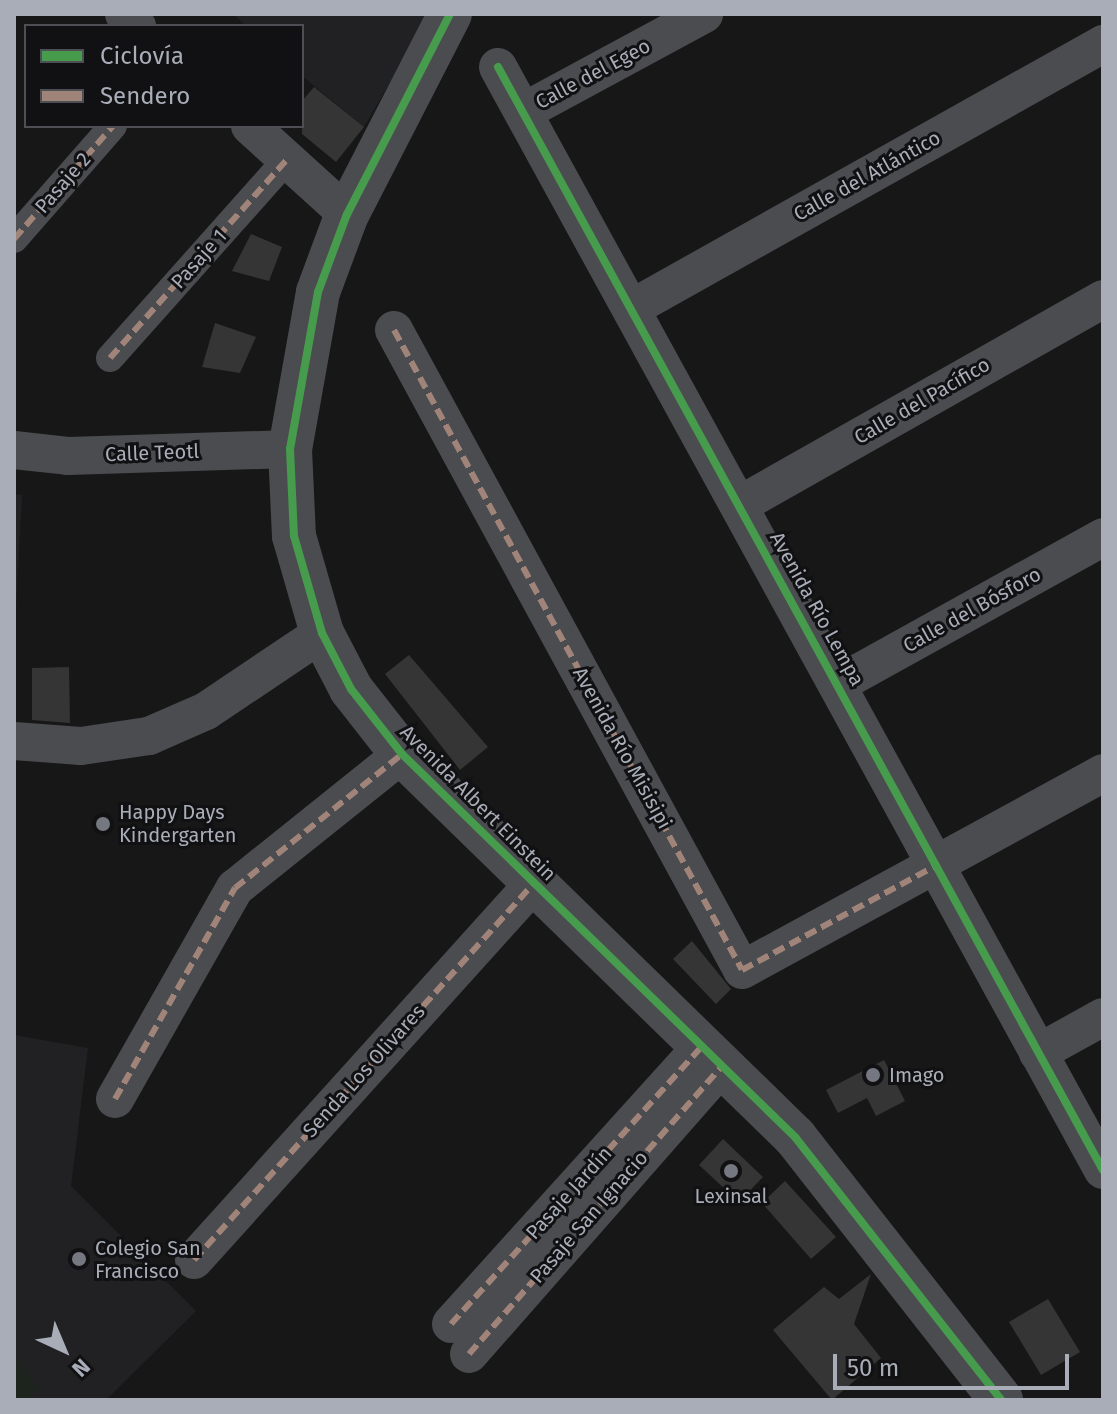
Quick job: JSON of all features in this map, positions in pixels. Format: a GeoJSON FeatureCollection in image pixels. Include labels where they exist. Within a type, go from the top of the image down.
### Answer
{"type":"FeatureCollection","features":[{"type":"Feature","properties":{"kind":"street","name":"Avenida Albert Einstein"},"geometry":{"type":"LineString","coordinates":[[450,14],[347,214],[318,292],[290,449],[294,536],[322,633],[351,689],[402,754],[534,883],[705,1063],[895,1255],[1001,1400]]}},
{"type":"Feature","properties":{"kind":"street","name":"Calle del Egeo"},"geometry":{"type":"LineString","coordinates":[[523,112],[704,14]]}},
{"type":"Feature","properties":{"kind":"street","name":"Calle del Atlántico"},"geometry":{"type":"LineString","coordinates":[[632,308],[1103,44]]}},
{"type":"Feature","properties":{"kind":"street","name":"Avenida Río Lempa"},"geometry":{"type":"LineString","coordinates":[[498,67],[840,683],[1103,1170]]}},
{"type":"Feature","properties":{"kind":"street","name":"Pasaje 2"},"geometry":{"type":"LineString","coordinates":[[14,239],[111,128]]}},
{"type":"Feature","properties":{"kind":"street"},"geometry":{"type":"LineString","coordinates":[[252,128],[347,214]]}},
{"type":"Feature","properties":{"kind":"street","name":"Pasaje 1"},"geometry":{"type":"LineString","coordinates":[[110,358],[287,159]]}},
{"type":"Feature","properties":{"kind":"street","name":"Calle del Pacífico"},"geometry":{"type":"LineString","coordinates":[[741,504],[1103,299]]}},
{"type":"Feature","properties":{"kind":"street","name":"Avenida Río Misisipi"},"geometry":{"type":"LineString","coordinates":[[394,330],[742,970],[939,864]]}},
{"type":"Feature","properties":{"kind":"street","name":"Calle Teotl"},"geometry":{"type":"LineString","coordinates":[[14,450],[68,456],[290,449]]}},
{"type":"Feature","properties":{"kind":"street","name":"Calle del Bósforo"},"geometry":{"type":"LineString","coordinates":[[840,683],[1103,537]]}},
{"type":"Feature","properties":{"kind":"street"},"geometry":{"type":"LineString","coordinates":[[14,741],[81,746],[149,736],[206,711],[322,633]]}},
{"type":"Feature","properties":{"kind":"street"},"geometry":{"type":"LineString","coordinates":[[115,1099],[235,888],[402,754]]}},
{"type":"Feature","properties":{"kind":"street"},"geometry":{"type":"LineString","coordinates":[[939,864],[1103,773]]}},
{"type":"Feature","properties":{"kind":"street","name":"Senda Los Olivares"},"geometry":{"type":"LineString","coordinates":[[194,1260],[534,883]]}},
{"type":"Feature","properties":{"kind":"street"},"geometry":{"type":"LineString","coordinates":[[1038,1053],[1103,1017]]}},
{"type":"Feature","properties":{"kind":"street","name":"Pasaje Jardín"},"geometry":{"type":"LineString","coordinates":[[460,1339],[705,1063]]}},
{"type":"Feature","properties":{"kind":"shaded area"},"geometry":{"type":"Polygon","coordinates":[[[233,14],[430,14],[364,127],[304,78],[304,24],[244,24],[233,14]]]}},
{"type":"Feature","properties":{"kind":"shaded area"},"geometry":{"type":"Polygon","coordinates":[[[14,494],[22,495],[14,647],[14,494]]]}},
{"type":"Feature","properties":{"kind":"shaded area","name":"Colegio San Francisco"},"geometry":{"type":"Polygon","coordinates":[[[14,1035],[88,1048],[71,1186],[196,1311],[106,1400],[14,1400],[14,1035]]]}},
{"type":"Feature","properties":{"kind":"shaded area"},"geometry":{"type":"Polygon","coordinates":[[[14,1355],[40,1390],[26,1400],[14,1400],[14,1355]]]}},
{"type":"Feature","properties":{"kind":"building"},"geometry":{"type":"Polygon","coordinates":[[[314,87],[364,127],[336,162],[302,134],[304,99],[314,87]]]}},
{"type":"Feature","properties":{"kind":"building"},"geometry":{"type":"Polygon","coordinates":[[[251,234],[282,247],[269,281],[232,271],[251,234]]]}},
{"type":"Feature","properties":{"kind":"building"},"geometry":{"type":"Polygon","coordinates":[[[215,323],[256,337],[240,373],[202,367],[215,323]]]}},
{"type":"Feature","properties":{"kind":"building"},"geometry":{"type":"Polygon","coordinates":[[[409,655],[488,747],[460,770],[385,674],[409,655]]]}},
{"type":"Feature","properties":{"kind":"building"},"geometry":{"type":"Polygon","coordinates":[[[69,667],[70,723],[32,720],[32,668],[69,667]]]}},
{"type":"Feature","properties":{"kind":"building"},"geometry":{"type":"Polygon","coordinates":[[[692,941],[731,989],[716,1004],[673,959],[692,941]]]}},
{"type":"Feature","properties":{"kind":"building","name":"Imago"},"geometry":{"type":"Polygon","coordinates":[[[884,1060],[905,1101],[876,1116],[867,1098],[838,1113],[826,1090],[884,1060]]]}},
{"type":"Feature","properties":{"kind":"building","name":"Lexinsal"},"geometry":{"type":"Polygon","coordinates":[[[723,1139],[763,1177],[739,1202],[699,1165],[723,1139]]]}},
{"type":"Feature","properties":{"kind":"building"},"geometry":{"type":"Polygon","coordinates":[[[785,1181],[836,1237],[811,1259],[762,1203],[785,1181]]]}},
{"type":"Feature","properties":{"kind":"building"},"geometry":{"type":"Polygon","coordinates":[[[871,1274],[854,1324],[881,1358],[832,1400],[773,1330],[824,1287],[839,1299],[871,1274]]]}},
{"type":"Feature","properties":{"kind":"building"},"geometry":{"type":"Polygon","coordinates":[[[1048,1299],[1080,1352],[1041,1375],[1009,1322],[1048,1299]]]}},
{"type":"Feature","properties":{"kind":"marked path"},"geometry":{"type":"LineString","coordinates":[[14,239],[111,128]]}},
{"type":"Feature","properties":{"kind":"marked path"},"geometry":{"type":"LineString","coordinates":[[110,358],[287,159]]}},
{"type":"Feature","properties":{"kind":"marked path"},"geometry":{"type":"LineString","coordinates":[[394,330],[742,970],[939,864]]}},
{"type":"Feature","properties":{"kind":"marked path"},"geometry":{"type":"LineString","coordinates":[[115,1099],[235,888],[402,754]]}},
{"type":"Feature","properties":{"kind":"marked path"},"geometry":{"type":"LineString","coordinates":[[194,1260],[534,883]]}},
{"type":"Feature","properties":{"kind":"marked path"},"geometry":{"type":"LineString","coordinates":[[451,1324],[703,1045]]}},
{"type":"Feature","properties":{"kind":"marked path"},"geometry":{"type":"LineString","coordinates":[[469,1354],[723,1065]]}},
{"type":"Feature","properties":{"kind":"cycle path"},"geometry":{"type":"LineString","coordinates":[[450,14],[347,214],[318,292],[290,449],[294,536],[322,633],[351,689],[402,754],[795,1137],[1001,1400]]}},
{"type":"Feature","properties":{"kind":"cycle path"},"geometry":{"type":"LineString","coordinates":[[498,67],[1103,1170]]}},
{"type":"Feature","properties":{"kind":"place","name":"Happy Days Kindergarten"},"geometry":{"type":"Point","coordinates":[103,824]}},
{"type":"Feature","properties":{"kind":"place","name":"Imago"},"geometry":{"type":"Point","coordinates":[873,1075]}},
{"type":"Feature","properties":{"kind":"place","name":"Lexinsal"},"geometry":{"type":"Point","coordinates":[731,1171]}},
{"type":"Feature","properties":{"kind":"place","name":"Colegio San Francisco"},"geometry":{"type":"Point","coordinates":[79,1259]}}]}
